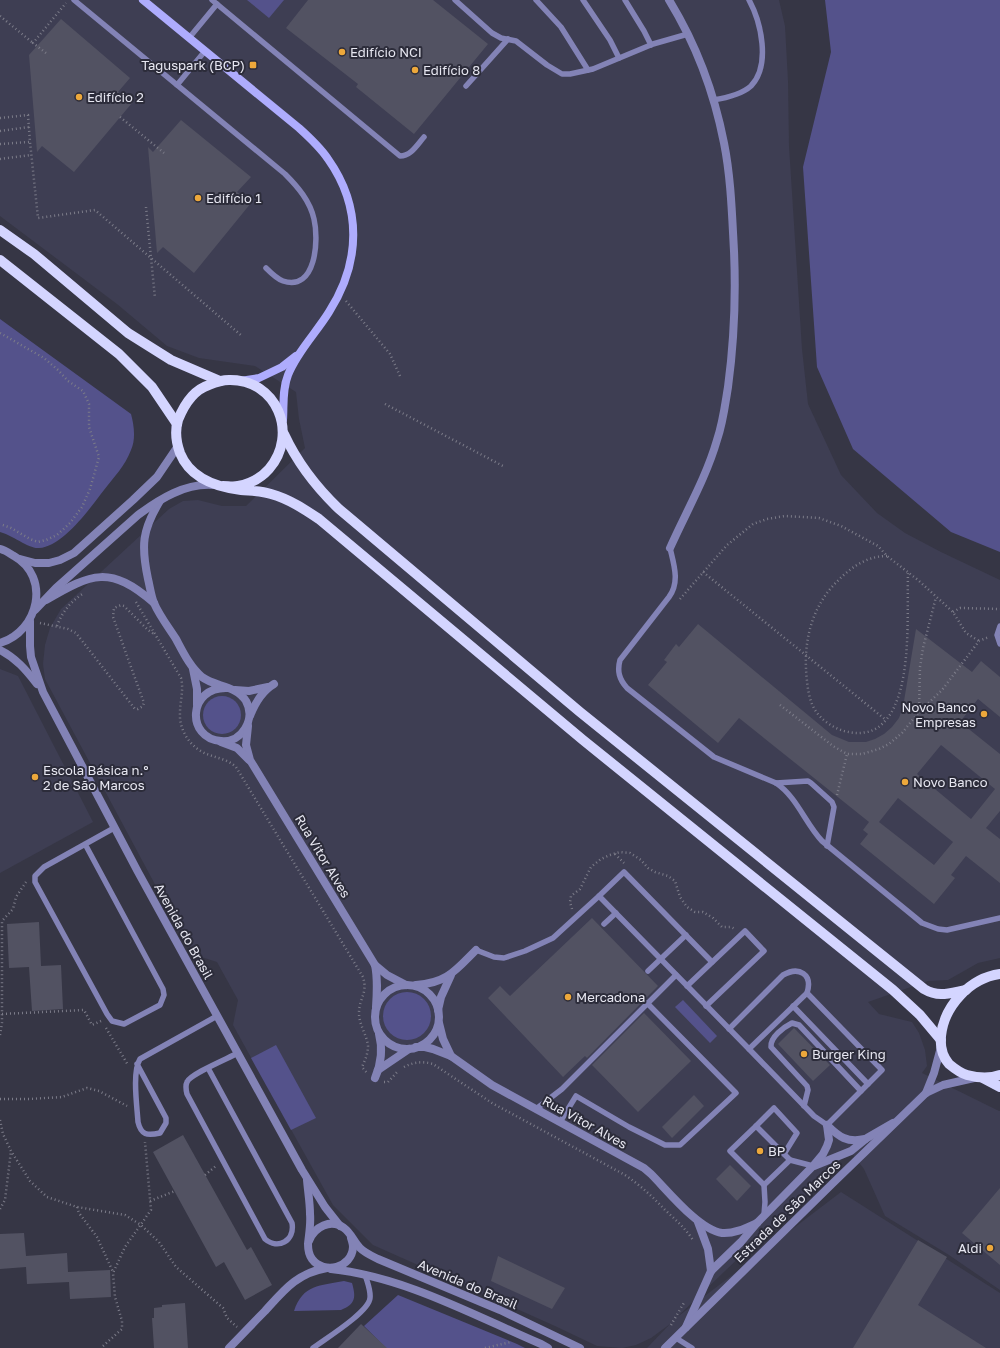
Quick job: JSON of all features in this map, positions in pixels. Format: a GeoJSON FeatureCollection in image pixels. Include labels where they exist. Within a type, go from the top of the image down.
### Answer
{"type":"FeatureCollection","features":[{"type":"Feature","properties":{"kind":"main road"},"geometry":{"type":"LineString","coordinates":[[143,0],[299,128],[316,144],[335,169],[343,184],[349,202],[353,222],[354,241],[352,257],[348,273],[338,297],[329,313],[299,354],[288,375],[285,387],[283,423],[284,434],[281,449],[275,463],[265,474],[252,482],[238,486],[218,486]]}},
{"type":"Feature","properties":{"kind":"main road"},"geometry":{"type":"LineString","coordinates":[[0,230],[34,254],[128,333],[171,360],[220,381]]}},
{"type":"Feature","properties":{"kind":"main road"},"geometry":{"type":"LineString","coordinates":[[0,260],[119,354],[152,387],[177,424]]}},
{"type":"Feature","properties":{"kind":"main road"},"geometry":{"type":"LineString","coordinates":[[299,354],[282,367],[259,378],[240,381],[220,381],[205,386],[192,396],[182,408],[177,424],[176,435],[183,459],[191,470],[201,479],[218,486],[270,494],[288,500],[319,519],[583,740],[893,990],[920,1014],[941,1044]]}},
{"type":"Feature","properties":{"kind":"main road"},"geometry":{"type":"LineString","coordinates":[[240,381],[255,386],[268,395],[277,408],[283,423]]}},
{"type":"Feature","properties":{"kind":"main road"},"geometry":{"type":"LineString","coordinates":[[284,434],[289,446],[307,473],[338,509],[592,722],[924,989],[936,995],[944,995],[966,990]]}},
{"type":"Feature","properties":{"kind":"main road"},"geometry":{"type":"LineString","coordinates":[[1000,974],[978,981],[966,990],[955,1002],[947,1014],[942,1027],[941,1044],[943,1055],[955,1069],[962,1074],[979,1078],[1000,1087]]}},
{"type":"Feature","properties":{"kind":"main road"},"geometry":{"type":"LineString","coordinates":[[979,1078],[1000,1075]]}},
{"type":"Feature","properties":{"kind":"street"},"geometry":{"type":"LineString","coordinates":[[669,0],[688,34],[700,61],[713,100],[724,143],[731,191],[735,288],[732,355],[726,401],[717,441],[693,500],[670,548]]}},
{"type":"Feature","properties":{"kind":"street"},"geometry":{"type":"LineString","coordinates":[[1,549],[20,559],[35,563],[48,563],[60,560],[74,553],[157,477],[178,446]]}},
{"type":"Feature","properties":{"kind":"street"},"geometry":{"type":"LineString","coordinates":[[35,610],[56,588],[138,515],[184,488],[195,485],[218,486]]}},
{"type":"Feature","properties":{"kind":"street","name":"Rua Vitor Alves"},"geometry":{"type":"LineString","coordinates":[[160,501],[147,524],[145,541],[145,563],[154,603],[193,668],[208,681],[231,689],[241,695],[246,702],[249,710],[246,745],[250,760]]}},
{"type":"Feature","properties":{"kind":"street"},"geometry":{"type":"LineString","coordinates":[[0,643],[13,638],[22,630],[30,621],[35,610],[37,596],[35,582],[29,570],[20,559]]}},
{"type":"Feature","properties":{"kind":"street","name":"Rua Vitor Alves"},"geometry":{"type":"LineString","coordinates":[[43,602],[73,584],[86,579],[101,577],[119,579],[130,585],[154,603]]}},
{"type":"Feature","properties":{"kind":"street","name":"Avenida do Brasil"},"geometry":{"type":"LineString","coordinates":[[30,621],[31,657],[43,692],[114,828],[307,1179],[325,1207],[340,1226]]}},
{"type":"Feature","properties":{"kind":"street","name":"Avenida do Brasil"},"geometry":{"type":"LineString","coordinates":[[0,650],[25,668],[43,692]]}},
{"type":"Feature","properties":{"kind":"street","name":"Rua Vitor Alves"},"geometry":{"type":"LineString","coordinates":[[193,668],[197,689],[196,716],[200,729],[204,734],[216,741],[237,748],[250,760],[375,965],[387,975],[409,985],[420,987],[432,996],[439,1014],[443,1039],[451,1056]]}},
{"type":"Feature","properties":{"kind":"street"},"geometry":{"type":"LineString","coordinates":[[196,709],[203,697],[214,689],[249,690],[271,685],[257,700],[245,729],[235,738],[223,742],[216,741]]}},
{"type":"Feature","properties":{"kind":"street"},"geometry":{"type":"LineString","coordinates":[[378,1030],[381,1044],[381,1058],[377,1074],[413,1048],[430,1039],[438,1026],[441,997],[451,975],[476,950]]}},
{"type":"Feature","properties":{"kind":"street","name":"Rua Vitor Alves"},"geometry":{"type":"LineString","coordinates":[[375,965],[378,988],[375,1022],[382,1036],[394,1046],[429,1048],[451,1056],[492,1085],[644,1168],[698,1221],[710,1229],[721,1233],[732,1233],[757,1223]]}},
{"type":"Feature","properties":{"kind":"street"},"geometry":{"type":"LineString","coordinates":[[376,1007],[379,1000],[391,989],[398,986],[429,984],[451,975]]}},
{"type":"Feature","properties":{"kind":"street","name":"Estrada de São Marcos"},"geometry":{"type":"LineString","coordinates":[[926,1093],[934,1072],[941,1044]]}},
{"type":"Feature","properties":{"kind":"street","name":"Estrada de São Marcos"},"geometry":{"type":"LineString","coordinates":[[665,1348],[926,1093],[943,1085],[979,1078]]}},
{"type":"Feature","properties":{"kind":"street","name":"Rua Vitor Alves"},"geometry":{"type":"LineString","coordinates":[[813,1166],[851,1150],[867,1138],[898,1120]]}},
{"type":"Feature","properties":{"kind":"street","name":"Rua Vitor Alves"},"geometry":{"type":"LineString","coordinates":[[827,1125],[836,1134],[850,1140],[856,1141],[867,1138]]}},
{"type":"Feature","properties":{"kind":"street","name":"Rua Vitor Alves"},"geometry":{"type":"LineString","coordinates":[[686,1327],[711,1271],[741,1242],[764,1215],[813,1166],[827,1146],[829,1140],[827,1125]]}},
{"type":"Feature","properties":{"kind":"street"},"geometry":{"type":"LineString","coordinates":[[307,1179],[310,1214],[309,1241],[309,1252],[312,1259],[321,1266],[329,1268],[340,1267],[347,1262],[351,1256],[353,1247],[351,1236],[340,1226],[334,1224],[324,1225],[311,1235],[309,1241]]}},
{"type":"Feature","properties":{"kind":"street","name":"Rua Vitor Alves"},"geometry":{"type":"LineString","coordinates":[[698,1221],[708,1249],[711,1271]]}},
{"type":"Feature","properties":{"kind":"street","name":"Avenida do Brasil"},"geometry":{"type":"LineString","coordinates":[[351,1236],[358,1247],[378,1259],[500,1310],[580,1348]]}},
{"type":"Feature","properties":{"kind":"street","name":"Avenida do Brasil"},"geometry":{"type":"LineString","coordinates":[[228,1348],[288,1286],[307,1273],[329,1268],[365,1274],[421,1291],[548,1348]]}},
{"type":"Feature","properties":{"kind":"lane"},"geometry":{"type":"LineString","coordinates":[[74,0],[285,174],[298,187],[311,208],[314,219],[316,246],[314,259],[310,270],[305,277],[292,282],[283,281],[266,268]]}},
{"type":"Feature","properties":{"kind":"lane"},"geometry":{"type":"LineString","coordinates":[[455,0],[492,33],[501,38],[516,41],[547,65],[562,74],[570,74],[588,70],[651,45],[688,34]]}},
{"type":"Feature","properties":{"kind":"lane"},"geometry":{"type":"LineString","coordinates":[[536,0],[561,26],[588,70]]}},
{"type":"Feature","properties":{"kind":"lane"},"geometry":{"type":"LineString","coordinates":[[582,0],[610,40],[619,58]]}},
{"type":"Feature","properties":{"kind":"lane"},"geometry":{"type":"LineString","coordinates":[[625,0],[651,45]]}},
{"type":"Feature","properties":{"kind":"lane"},"geometry":{"type":"LineString","coordinates":[[713,100],[736,95],[744,91],[750,86],[759,73],[762,56],[762,42],[756,17],[749,0]]}},
{"type":"Feature","properties":{"kind":"lane"},"geometry":{"type":"LineString","coordinates":[[189,38],[214,2],[400,156],[406,156],[424,137]]}},
{"type":"Feature","properties":{"kind":"lane"},"geometry":{"type":"LineString","coordinates":[[466,86],[508,39]]}},
{"type":"Feature","properties":{"kind":"lane"},"geometry":{"type":"LineString","coordinates":[[177,85],[205,51]]}},
{"type":"Feature","properties":{"kind":"lane"},"geometry":{"type":"LineString","coordinates":[[670,548],[676,581],[672,594],[620,660],[618,668],[623,683],[627,688],[714,757],[776,783],[788,793],[812,830],[827,846],[922,923],[938,929],[953,929],[1000,918]]}},
{"type":"Feature","properties":{"kind":"lane"},"geometry":{"type":"LineString","coordinates":[[1000,626],[997,635],[1000,644]]}},
{"type":"Feature","properties":{"kind":"lane"},"geometry":{"type":"LineString","coordinates":[[776,783],[803,781],[811,783],[832,802],[834,807],[827,846]]}},
{"type":"Feature","properties":{"kind":"lane"},"geometry":{"type":"LineString","coordinates":[[85,844],[161,983],[164,995],[160,1005],[124,1024],[112,1022],[35,882],[36,876],[44,867],[85,844],[114,828]]}},
{"type":"Feature","properties":{"kind":"lane"},"geometry":{"type":"LineString","coordinates":[[476,950],[494,957],[504,958],[525,951],[552,938],[624,872],[712,962]]}},
{"type":"Feature","properties":{"kind":"lane"},"geometry":{"type":"LineString","coordinates":[[599,896],[804,1106],[814,1116],[827,1125],[882,1070],[808,993]]}},
{"type":"Feature","properties":{"kind":"lane"},"geometry":{"type":"LineString","coordinates":[[604,924],[616,913]]}},
{"type":"Feature","properties":{"kind":"lane"},"geometry":{"type":"LineString","coordinates":[[687,986],[745,931],[764,951],[706,1006]]}},
{"type":"Feature","properties":{"kind":"lane"},"geometry":{"type":"LineString","coordinates":[[648,971],[686,935]]}},
{"type":"Feature","properties":{"kind":"lane"},"geometry":{"type":"LineString","coordinates":[[729,1029],[783,974],[798,971],[807,977],[809,982],[808,993],[749,1049]]}},
{"type":"Feature","properties":{"kind":"lane"},"geometry":{"type":"LineString","coordinates":[[536,1109],[562,1089],[676,975]]}},
{"type":"Feature","properties":{"kind":"lane"},"geometry":{"type":"LineString","coordinates":[[560,1122],[576,1096],[629,1127],[665,1145],[680,1145],[736,1093],[647,1003]]}},
{"type":"Feature","properties":{"kind":"lane"},"geometry":{"type":"LineString","coordinates":[[793,1006],[868,1084]]}},
{"type":"Feature","properties":{"kind":"lane"},"geometry":{"type":"LineString","coordinates":[[137,1064],[166,1118],[166,1123],[160,1133],[145,1133],[139,1129],[136,1080],[137,1064],[140,1060],[217,1016]]}},
{"type":"Feature","properties":{"kind":"lane"},"geometry":{"type":"LineString","coordinates":[[804,1106],[808,1090],[807,1086],[771,1047],[771,1041],[786,1026],[792,1023],[799,1025],[861,1091]]}},
{"type":"Feature","properties":{"kind":"lane"},"geometry":{"type":"LineString","coordinates":[[208,1068],[292,1223],[293,1229],[287,1241],[282,1243],[270,1243],[264,1239],[187,1094],[186,1082],[190,1078],[208,1068],[238,1053]]}},
{"type":"Feature","properties":{"kind":"lane"},"geometry":{"type":"LineString","coordinates":[[764,1215],[764,1185],[730,1151],[774,1108],[797,1133],[784,1154]]}},
{"type":"Feature","properties":{"kind":"lane"},"geometry":{"type":"LineString","coordinates":[[756,1126],[790,1160],[813,1166]]}},
{"type":"Feature","properties":{"kind":"lane"},"geometry":{"type":"LineString","coordinates":[[764,1185],[790,1160]]}},
{"type":"Feature","properties":{"kind":"lane"},"geometry":{"type":"LineString","coordinates":[[313,1348],[357,1316],[368,1306],[370,1292],[365,1274]]}},
{"type":"Feature","properties":{"kind":"lane"},"geometry":{"type":"LineString","coordinates":[[676,1338],[692,1348]]}},
{"type":"Feature","properties":{"kind":"path"},"geometry":{"type":"LineString","coordinates":[[32,43],[69,0]]}},
{"type":"Feature","properties":{"kind":"path"},"geometry":{"type":"LineString","coordinates":[[0,16],[46,53]]}},
{"type":"Feature","properties":{"kind":"path"},"geometry":{"type":"LineString","coordinates":[[0,118],[28,115],[38,218],[95,210],[242,336]]}},
{"type":"Feature","properties":{"kind":"path"},"geometry":{"type":"LineString","coordinates":[[120,117],[164,153]]}},
{"type":"Feature","properties":{"kind":"path"},"geometry":{"type":"LineString","coordinates":[[0,131],[29,128]]}},
{"type":"Feature","properties":{"kind":"path"},"geometry":{"type":"LineString","coordinates":[[0,144],[30,142]]}},
{"type":"Feature","properties":{"kind":"path"},"geometry":{"type":"LineString","coordinates":[[0,159],[31,155]]}},
{"type":"Feature","properties":{"kind":"path"},"geometry":{"type":"LineString","coordinates":[[146,207],[155,298]]}},
{"type":"Feature","properties":{"kind":"path"},"geometry":{"type":"LineString","coordinates":[[338,297],[347,302],[390,354],[400,376]]}},
{"type":"Feature","properties":{"kind":"path"},"geometry":{"type":"LineString","coordinates":[[0,332],[44,358],[58,370],[68,382],[84,392],[88,404],[89,427],[99,457],[90,489],[82,507],[70,523],[57,535],[38,542],[0,524]]}},
{"type":"Feature","properties":{"kind":"path"},"geometry":{"type":"LineString","coordinates":[[385,404],[503,466]]}},
{"type":"Feature","properties":{"kind":"path"},"geometry":{"type":"LineString","coordinates":[[672,594],[679,600],[727,545],[753,524],[767,519],[785,516],[819,518],[841,526],[878,546],[887,556],[908,572],[953,612],[966,633],[979,640]]}},
{"type":"Feature","properties":{"kind":"path"},"geometry":{"type":"LineString","coordinates":[[887,556],[868,558],[838,580],[825,596],[815,613],[809,632],[805,665],[811,700],[816,711],[832,726],[840,730],[854,733],[868,732],[877,728],[886,720],[896,704],[901,689],[904,665],[907,627],[908,572]]}},
{"type":"Feature","properties":{"kind":"path"},"geometry":{"type":"LineString","coordinates":[[703,572],[886,720]]}},
{"type":"Feature","properties":{"kind":"path"},"geometry":{"type":"LineString","coordinates":[[918,712],[920,666],[936,597]]}},
{"type":"Feature","properties":{"kind":"path"},"geometry":{"type":"LineString","coordinates":[[30,621],[68,629],[76,633],[135,709],[143,706],[144,703],[113,617],[114,608],[121,604],[148,630],[155,634]]}},
{"type":"Feature","properties":{"kind":"path"},"geometry":{"type":"LineString","coordinates":[[953,612],[960,608],[1000,608]]}},
{"type":"Feature","properties":{"kind":"path"},"geometry":{"type":"LineString","coordinates":[[780,705],[833,746],[847,754],[862,754],[879,749],[889,744],[902,733],[918,712],[942,690],[979,640],[997,635]]}},
{"type":"Feature","properties":{"kind":"path"},"geometry":{"type":"LineString","coordinates":[[834,807],[847,754]]}},
{"type":"Feature","properties":{"kind":"path"},"geometry":{"type":"LineString","coordinates":[[615,853],[624,863],[624,872]]}},
{"type":"Feature","properties":{"kind":"path"},"geometry":{"type":"LineString","coordinates":[[0,1036],[2,1014],[2,921],[13,909],[16,897],[25,882],[35,882]]}},
{"type":"Feature","properties":{"kind":"path"},"geometry":{"type":"LineString","coordinates":[[2,1014],[84,1010],[92,1025],[102,1020],[136,1080]]}},
{"type":"Feature","properties":{"kind":"path"},"geometry":{"type":"LineString","coordinates":[[0,1099],[62,1097],[87,1088],[99,1090],[125,1105]]}},
{"type":"Feature","properties":{"kind":"path"},"geometry":{"type":"LineString","coordinates":[[0,1120],[3,1134],[11,1151],[30,1182],[47,1197],[77,1207],[125,1215],[141,1225],[159,1242],[176,1267],[223,1308],[227,1318],[243,1333]]}},
{"type":"Feature","properties":{"kind":"path"},"geometry":{"type":"LineString","coordinates":[[113,1273],[125,1247],[151,1210],[145,1133]]}},
{"type":"Feature","properties":{"kind":"path"},"geometry":{"type":"LineString","coordinates":[[0,1209],[5,1200],[11,1151]]}},
{"type":"Feature","properties":{"kind":"path"},"geometry":{"type":"LineString","coordinates":[[205,1174],[222,1160]]}},
{"type":"Feature","properties":{"kind":"path"},"geometry":{"type":"LineString","coordinates":[[150,1201],[175,1191]]}},
{"type":"Feature","properties":{"kind":"path"},"geometry":{"type":"LineString","coordinates":[[77,1207],[79,1213],[97,1237],[113,1273],[115,1297],[122,1321],[122,1329],[103,1346]]}},
{"type":"Feature","properties":{"kind":"path"},"geometry":{"type":"LineString","coordinates":[[484,1348],[511,1343],[512,1339]]}},
{"type":"Feature","properties":{"kind":"shaded area"},"geometry":{"type":"Polygon","coordinates":[[[0,0],[779,0],[785,26],[789,146],[802,349],[808,404],[841,475],[877,513],[905,533],[1000,580],[1000,958],[978,963],[948,980],[928,981],[868,1002],[879,1014],[912,1022],[919,1033],[925,1050],[927,1066],[922,1073],[1000,1111],[1000,1290],[949,1255],[885,1216],[864,1169],[850,1151],[813,1187],[754,1250],[750,1247],[676,1318],[841,1192],[1000,1293],[1000,1348],[647,1348],[670,1324],[651,1338],[636,1345],[622,1348],[597,1346],[373,1245],[333,1205],[233,1025],[238,1000],[217,962],[195,955],[158,890],[45,679],[43,664],[45,645],[50,628],[61,609],[169,509],[183,501],[198,500],[222,506],[246,506],[305,448],[299,419],[296,392],[255,366],[199,358],[167,346],[117,304],[0,216],[0,0]]]}},
{"type":"Feature","properties":{"kind":"shaded area"},"geometry":{"type":"Polygon","coordinates":[[[247,0],[284,0],[269,18],[247,0]]]}},
{"type":"Feature","properties":{"kind":"shaded area"},"geometry":{"type":"Polygon","coordinates":[[[825,0],[1000,0],[1000,552],[951,532],[853,449],[817,367],[803,167],[831,52],[825,0]]]}},
{"type":"Feature","properties":{"kind":"shaded area"},"geometry":{"type":"Polygon","coordinates":[[[0,319],[131,414],[133,423],[133,446],[129,456],[119,471],[84,516],[66,534],[48,546],[39,548],[30,546],[0,532],[0,319]]]}},
{"type":"Feature","properties":{"kind":"shaded area","name":"Escola Básica n.º 2 de São Marcos"},"geometry":{"type":"Polygon","coordinates":[[[0,669],[18,676],[93,822],[0,873],[0,669]]]}},
{"type":"Feature","properties":{"kind":"shaded area"},"geometry":{"type":"Polygon","coordinates":[[[218,696],[226,696],[236,701],[240,708],[240,722],[236,729],[226,734],[218,734],[208,729],[206,726],[203,719],[203,711],[208,701],[211,699],[218,696]]]}},
{"type":"Feature","properties":{"kind":"shaded area"},"geometry":{"type":"Polygon","coordinates":[[[407,992],[416,994],[424,999],[429,1007],[431,1016],[429,1025],[424,1033],[416,1038],[407,1040],[398,1038],[390,1033],[385,1025],[383,1016],[385,1007],[390,999],[398,994],[407,992]]]}},
{"type":"Feature","properties":{"kind":"shaded area"},"geometry":{"type":"Polygon","coordinates":[[[683,1000],[717,1036],[710,1043],[675,1007],[683,1000]]]}},
{"type":"Feature","properties":{"kind":"shaded area"},"geometry":{"type":"Polygon","coordinates":[[[276,1045],[316,1118],[291,1130],[251,1058],[276,1045]]]}},
{"type":"Feature","properties":{"kind":"shaded area"},"geometry":{"type":"Polygon","coordinates":[[[344,1281],[352,1283],[354,1292],[354,1300],[346,1308],[341,1310],[294,1311],[298,1302],[307,1291],[320,1286],[344,1281]]]}},
{"type":"Feature","properties":{"kind":"shaded area"},"geometry":{"type":"Polygon","coordinates":[[[398,1295],[525,1348],[385,1348],[364,1326],[398,1295]]]}},
{"type":"Feature","properties":{"kind":"building"},"geometry":{"type":"Polygon","coordinates":[[[308,0],[433,0],[488,44],[414,134],[356,87],[358,84],[286,28],[308,0]]]}},
{"type":"Feature","properties":{"kind":"building","name":"Edifício 2"},"geometry":{"type":"Polygon","coordinates":[[[61,19],[130,78],[118,92],[132,103],[74,172],[42,146],[37,152],[29,55],[61,19]]]}},
{"type":"Feature","properties":{"kind":"building","name":"Edifício 1"},"geometry":{"type":"Polygon","coordinates":[[[181,120],[251,177],[237,192],[251,203],[194,273],[163,247],[157,253],[148,147],[153,152],[181,120]]]}},
{"type":"Feature","properties":{"kind":"building"},"geometry":{"type":"Polygon","coordinates":[[[698,624],[832,735],[849,742],[866,742],[875,739],[892,727],[899,718],[903,707],[916,629],[972,672],[981,661],[1000,677],[1000,717],[978,699],[960,722],[1000,754],[1000,811],[986,828],[1000,839],[1000,883],[966,856],[951,875],[955,878],[934,904],[860,844],[868,834],[863,830],[869,822],[739,718],[718,743],[648,685],[667,662],[664,660],[676,644],[679,647],[698,624]],[[941,745],[917,774],[971,819],[995,789],[941,745]],[[898,798],[879,822],[934,865],[953,842],[898,798]]]}},
{"type":"Feature","properties":{"kind":"building","name":"Mercadona"},"geometry":{"type":"Polygon","coordinates":[[[592,918],[658,986],[587,1058],[585,1056],[563,1077],[488,998],[500,986],[510,996],[592,918]]]}},
{"type":"Feature","properties":{"kind":"building"},"geometry":{"type":"Polygon","coordinates":[[[39,922],[41,966],[61,965],[63,1009],[32,1011],[29,967],[9,968],[7,924],[39,922]]]}},
{"type":"Feature","properties":{"kind":"building"},"geometry":{"type":"Polygon","coordinates":[[[644,1013],[691,1061],[638,1112],[592,1065],[644,1013]]]}},
{"type":"Feature","properties":{"kind":"building","name":"Burger King"},"geometry":{"type":"Polygon","coordinates":[[[794,1028],[830,1065],[813,1081],[778,1044],[794,1028]]]}},
{"type":"Feature","properties":{"kind":"building"},"geometry":{"type":"Polygon","coordinates":[[[694,1095],[704,1106],[672,1138],[662,1127],[694,1095]]]}},
{"type":"Feature","properties":{"kind":"building"},"geometry":{"type":"Polygon","coordinates":[[[183,1135],[247,1250],[251,1247],[272,1285],[245,1300],[224,1262],[216,1267],[153,1152],[183,1135]]]}},
{"type":"Feature","properties":{"kind":"building"},"geometry":{"type":"Polygon","coordinates":[[[730,1165],[751,1186],[737,1201],[716,1179],[730,1165]]]}},
{"type":"Feature","properties":{"kind":"building","name":"Aldi"},"geometry":{"type":"Polygon","coordinates":[[[1000,1188],[1000,1265],[962,1233],[1000,1188]]]}},
{"type":"Feature","properties":{"kind":"building"},"geometry":{"type":"Polygon","coordinates":[[[24,1233],[26,1256],[67,1253],[68,1272],[110,1270],[111,1297],[70,1299],[69,1282],[27,1284],[26,1267],[0,1269],[0,1234],[24,1233]]]}},
{"type":"Feature","properties":{"kind":"building"},"geometry":{"type":"Polygon","coordinates":[[[918,1240],[947,1257],[918,1305],[986,1348],[853,1348],[918,1240]]]}},
{"type":"Feature","properties":{"kind":"building"},"geometry":{"type":"Polygon","coordinates":[[[498,1256],[565,1288],[552,1309],[491,1281],[498,1256]]]}},
{"type":"Feature","properties":{"kind":"building"},"geometry":{"type":"Polygon","coordinates":[[[185,1303],[188,1348],[154,1348],[152,1318],[154,1318],[154,1308],[162,1307],[162,1305],[185,1303]]]}},
{"type":"Feature","properties":{"kind":"building"},"geometry":{"type":"Polygon","coordinates":[[[361,1324],[387,1348],[338,1348],[361,1324]]]}},
{"type":"Feature","properties":{"kind":"place","name":"Edifício NCI"},"geometry":{"type":"Point","coordinates":[342,52]}},
{"type":"Feature","properties":{"kind":"place","name":"Taguspark (BCP)"},"geometry":{"type":"Point","coordinates":[253,65]}},
{"type":"Feature","properties":{"kind":"place","name":"Edifício 8"},"geometry":{"type":"Point","coordinates":[415,70]}},
{"type":"Feature","properties":{"kind":"place","name":"Edifício 2"},"geometry":{"type":"Point","coordinates":[79,97]}},
{"type":"Feature","properties":{"kind":"place","name":"Edifício 1"},"geometry":{"type":"Point","coordinates":[198,198]}},
{"type":"Feature","properties":{"kind":"place","name":"Novo Banco Empresas"},"geometry":{"type":"Point","coordinates":[984,714]}},
{"type":"Feature","properties":{"kind":"place","name":"Escola Básica n.º 2 de São Marcos"},"geometry":{"type":"Point","coordinates":[35,777]}},
{"type":"Feature","properties":{"kind":"place","name":"Novo Banco"},"geometry":{"type":"Point","coordinates":[905,782]}},
{"type":"Feature","properties":{"kind":"place","name":"Mercadona"},"geometry":{"type":"Point","coordinates":[568,997]}},
{"type":"Feature","properties":{"kind":"place","name":"Burger King"},"geometry":{"type":"Point","coordinates":[804,1054]}},
{"type":"Feature","properties":{"kind":"place","name":"BP"},"geometry":{"type":"Point","coordinates":[760,1151]}},
{"type":"Feature","properties":{"kind":"place","name":"Aldi"},"geometry":{"type":"Point","coordinates":[990,1248]}}]}
